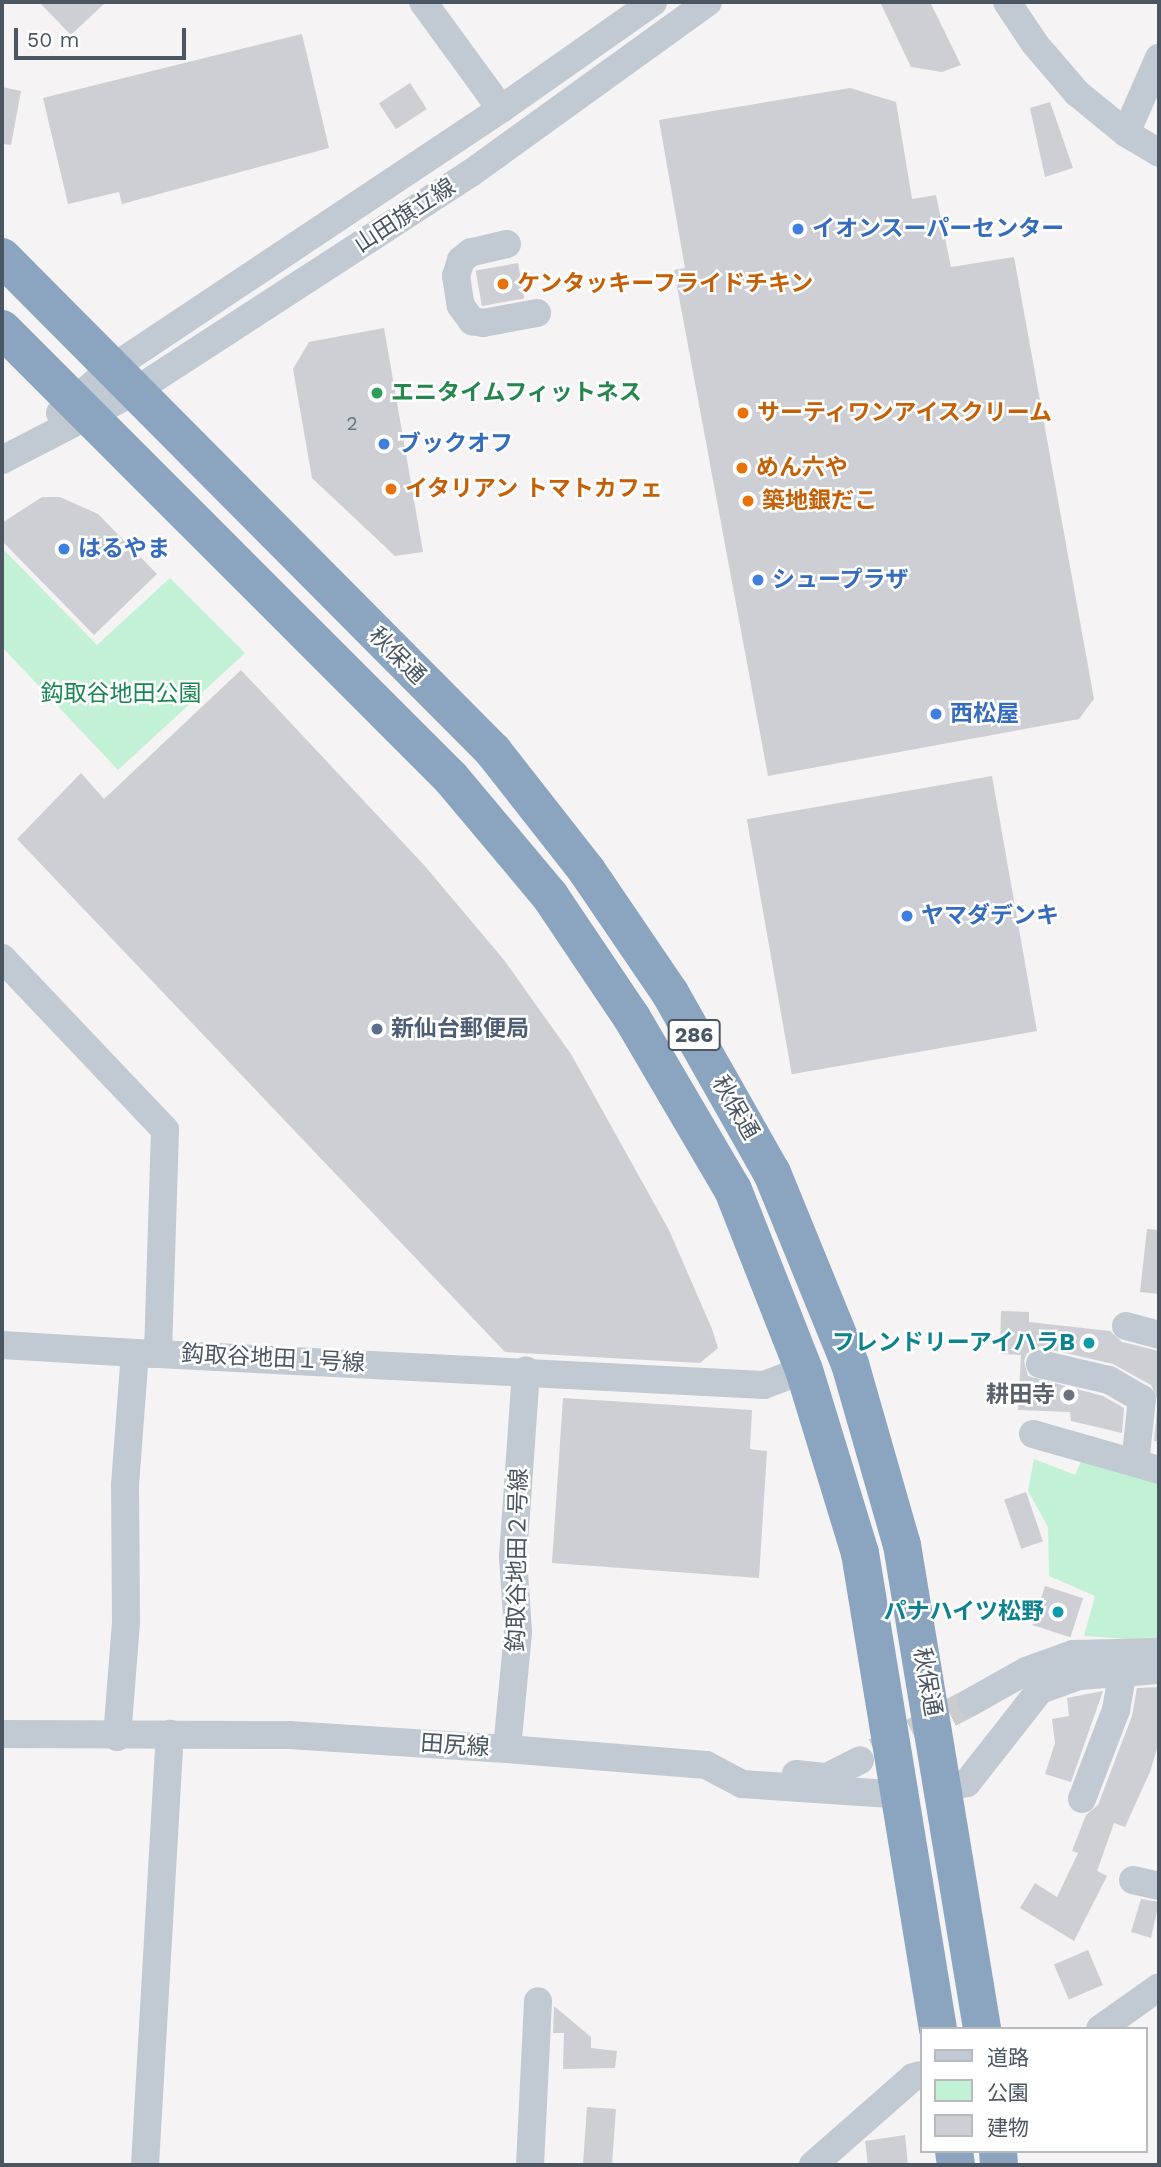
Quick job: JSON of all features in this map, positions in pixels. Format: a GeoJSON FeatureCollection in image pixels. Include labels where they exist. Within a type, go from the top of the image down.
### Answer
{"type":"FeatureCollection","features":[{"type":"Feature","properties":{"kind":"highway","name":"秋保通"},"geometry":{"type":"LineString","coordinates":[[2,257],[121,381],[493,751],[587,870],[670,993],[772,1173],[850,1364],[902,1545],[945,1787],[982,2027]]}},
{"type":"Feature","properties":{"kind":"highway","name":"秋保通"},"geometry":{"type":"LineString","coordinates":[[2,329],[82,406],[451,778],[550,896],[632,1018],[733,1190],[804,1370],[860,1553],[902,1795],[938,2027]]}},
{"type":"Feature","properties":{"kind":"street"},"geometry":{"type":"LineString","coordinates":[[423,2],[501,109]]}},
{"type":"Feature","properties":{"kind":"street","name":"山田旗立線"},"geometry":{"type":"LineString","coordinates":[[121,381],[653,2]]}},
{"type":"Feature","properties":{"kind":"street","name":"山田旗立線"},"geometry":{"type":"LineString","coordinates":[[2,460],[121,381],[471,173],[708,2]]}},
{"type":"Feature","properties":{"kind":"street"},"geometry":{"type":"LineString","coordinates":[[1007,2],[1060,74],[1126,133],[1159,153]]}},
{"type":"Feature","properties":{"kind":"street"},"geometry":{"type":"LineString","coordinates":[[1126,133],[1159,58]]}},
{"type":"Feature","properties":{"kind":"street"},"geometry":{"type":"LineString","coordinates":[[507,244],[471,252],[461,260],[456,276],[461,306],[472,321],[483,323],[537,313]]}},
{"type":"Feature","properties":{"kind":"street","name":"鈎取谷地田１号線"},"geometry":{"type":"LineString","coordinates":[[2,958],[165,1130],[146,1354],[526,1370],[764,1385],[804,1370]]}},
{"type":"Feature","properties":{"kind":"street"},"geometry":{"type":"LineString","coordinates":[[1126,1326],[1159,1335]]}},
{"type":"Feature","properties":{"kind":"street"},"geometry":{"type":"LineString","coordinates":[[2,1345],[146,1354],[125,1485],[125,1622],[117,1737]]}},
{"type":"Feature","properties":{"kind":"street"},"geometry":{"type":"LineString","coordinates":[[1033,1434],[1147,1467],[1142,1399],[1109,1380],[1040,1363]]}},
{"type":"Feature","properties":{"kind":"street","name":"鈎取谷地田２号線"},"geometry":{"type":"LineString","coordinates":[[507,1749],[518,1632],[513,1557],[526,1370]]}},
{"type":"Feature","properties":{"kind":"street"},"geometry":{"type":"LineString","coordinates":[[971,1702],[1026,1671],[1073,1654],[1159,1652]]}},
{"type":"Feature","properties":{"kind":"street"},"geometry":{"type":"LineString","coordinates":[[945,1787],[967,1783],[1041,1690],[1079,1676],[1159,1670]]}},
{"type":"Feature","properties":{"kind":"street"},"geometry":{"type":"LineString","coordinates":[[1082,1799],[1116,1710],[1123,1671]]}},
{"type":"Feature","properties":{"kind":"street","name":"田尻線"},"geometry":{"type":"LineString","coordinates":[[2,1734],[117,1737],[170,1734],[289,1735],[507,1749],[706,1765],[743,1784],[902,1795]]}},
{"type":"Feature","properties":{"kind":"street"},"geometry":{"type":"LineString","coordinates":[[145,2165],[170,1734]]}},
{"type":"Feature","properties":{"kind":"street"},"geometry":{"type":"LineString","coordinates":[[706,1765],[827,1777],[860,1760]]}},
{"type":"Feature","properties":{"kind":"street"},"geometry":{"type":"LineString","coordinates":[[1103,2027],[1159,1987]]}},
{"type":"Feature","properties":{"kind":"street"},"geometry":{"type":"LineString","coordinates":[[530,2165],[538,2001]]}},
{"type":"Feature","properties":{"kind":"street"},"geometry":{"type":"LineString","coordinates":[[813,2165],[920,2076]]}},
{"type":"Feature","properties":{"kind":"green space","name":"鈎取谷地田公園"},"geometry":{"type":"Polygon","coordinates":[[[2,548],[97,645],[170,578],[245,653],[118,770],[2,647],[2,548]]]}},
{"type":"Feature","properties":{"kind":"green space"},"geometry":{"type":"Polygon","coordinates":[[[1083,1457],[1159,1481],[1159,1641],[1084,1636],[1095,1596],[1049,1576],[1048,1527],[1028,1491],[1034,1459],[1075,1475],[1083,1457]]]}},
{"type":"Feature","properties":{"kind":"building"},"geometry":{"type":"Polygon","coordinates":[[[39,2],[106,2],[71,35],[39,2]]]}},
{"type":"Feature","properties":{"kind":"building"},"geometry":{"type":"Polygon","coordinates":[[[880,2],[930,2],[961,65],[942,72],[911,67],[880,2]]]}},
{"type":"Feature","properties":{"kind":"building"},"geometry":{"type":"Polygon","coordinates":[[[302,34],[329,148],[122,204],[119,192],[68,204],[43,98],[302,34]]]}},
{"type":"Feature","properties":{"kind":"building"},"geometry":{"type":"Polygon","coordinates":[[[410,83],[427,109],[396,129],[379,103],[410,83]]]}},
{"type":"Feature","properties":{"kind":"building"},"geometry":{"type":"Polygon","coordinates":[[[2,87],[21,91],[11,145],[2,144],[2,87]]]}},
{"type":"Feature","properties":{"kind":"building"},"geometry":{"type":"Polygon","coordinates":[[[850,88],[896,102],[912,199],[936,195],[951,267],[1014,257],[1094,699],[1079,719],[768,776],[674,270],[685,268],[659,120],[850,88]]]}},
{"type":"Feature","properties":{"kind":"building"},"geometry":{"type":"Polygon","coordinates":[[[1050,102],[1073,168],[1045,177],[1030,108],[1050,102]]]}},
{"type":"Feature","properties":{"kind":"building"},"geometry":{"type":"Polygon","coordinates":[[[518,263],[524,298],[482,306],[476,270],[518,263]]]}},
{"type":"Feature","properties":{"kind":"building"},"geometry":{"type":"Polygon","coordinates":[[[384,328],[423,552],[395,556],[312,478],[293,369],[309,342],[384,328]]]}},
{"type":"Feature","properties":{"kind":"building"},"geometry":{"type":"Polygon","coordinates":[[[42,497],[60,497],[98,514],[157,574],[94,635],[2,541],[2,523],[42,497]]]}},
{"type":"Feature","properties":{"kind":"building"},"geometry":{"type":"Polygon","coordinates":[[[241,670],[424,865],[504,960],[571,1054],[669,1230],[712,1329],[718,1348],[700,1363],[505,1352],[17,839],[81,773],[104,799],[241,670]]]}},
{"type":"Feature","properties":{"kind":"building"},"geometry":{"type":"Polygon","coordinates":[[[992,776],[1037,1031],[792,1074],[747,819],[992,776]]]}},
{"type":"Feature","properties":{"kind":"building"},"geometry":{"type":"Polygon","coordinates":[[[1147,1229],[1159,1230],[1159,1294],[1140,1292],[1147,1229]]]}},
{"type":"Feature","properties":{"kind":"building"},"geometry":{"type":"Polygon","coordinates":[[[1001,1311],[1029,1312],[1029,1322],[1110,1331],[1122,1342],[1159,1351],[1159,1442],[1154,1441],[1158,1400],[1151,1385],[1113,1364],[1044,1348],[1027,1353],[1024,1361],[1028,1376],[1103,1396],[1124,1408],[1122,1433],[1071,1421],[1070,1412],[1018,1410],[1021,1355],[1000,1354],[1001,1311]]]}},
{"type":"Feature","properties":{"kind":"building"},"geometry":{"type":"Polygon","coordinates":[[[563,1398],[752,1410],[750,1449],[767,1451],[759,1578],[552,1563],[563,1398]]]}},
{"type":"Feature","properties":{"kind":"building"},"geometry":{"type":"Polygon","coordinates":[[[1026,1492],[1043,1541],[1021,1549],[1004,1499],[1026,1492]]]}},
{"type":"Feature","properties":{"kind":"building","name":"パナハイツ松野"},"geometry":{"type":"Polygon","coordinates":[[[1045,1586],[1083,1598],[1070,1637],[1032,1625],[1045,1586]]]}},
{"type":"Feature","properties":{"kind":"building"},"geometry":{"type":"Polygon","coordinates":[[[1159,1687],[1159,1742],[1150,1772],[1125,1827],[1114,1823],[1097,1871],[1107,1876],[1074,1941],[1020,1908],[1035,1883],[1057,1897],[1078,1853],[1072,1851],[1086,1815],[1098,1805],[1132,1716],[1137,1688],[1159,1687]]]}},
{"type":"Feature","properties":{"kind":"building"},"geometry":{"type":"Polygon","coordinates":[[[1103,1691],[1071,1782],[1045,1774],[1055,1743],[1052,1719],[1069,1716],[1067,1698],[1103,1691]]]}},
{"type":"Feature","properties":{"kind":"building"},"geometry":{"type":"Polygon","coordinates":[[[1141,1899],[1159,1902],[1151,1938],[1131,1932],[1141,1899]]]}},
{"type":"Feature","properties":{"kind":"building"},"geometry":{"type":"Polygon","coordinates":[[[1088,1950],[1103,1985],[1069,1999],[1054,1964],[1088,1950]]]}},
{"type":"Feature","properties":{"kind":"building"},"geometry":{"type":"Polygon","coordinates":[[[554,2006],[591,2037],[591,2048],[617,2051],[615,2068],[563,2069],[564,2033],[553,2033],[554,2006]]]}},
{"type":"Feature","properties":{"kind":"building"},"geometry":{"type":"Polygon","coordinates":[[[587,2107],[616,2109],[612,2165],[583,2165],[587,2107]]]}},
{"type":"Feature","properties":{"kind":"building"},"geometry":{"type":"Polygon","coordinates":[[[905,2135],[908,2165],[868,2165],[865,2141],[905,2135]]]}},
{"type":"Feature","properties":{"kind":"tunnel"},"geometry":{"type":"LineString","coordinates":[[875,1752],[971,1702]]}},
{"type":"Feature","properties":{"kind":"place","name":"イオンスーパーセンター"},"geometry":{"type":"Point","coordinates":[798,229]}},
{"type":"Feature","properties":{"kind":"place","name":"ケンタッキーフライドチキン"},"geometry":{"type":"Point","coordinates":[503,284]}},
{"type":"Feature","properties":{"kind":"place","name":"エニタイムフィットネス"},"geometry":{"type":"Point","coordinates":[377,393]}},
{"type":"Feature","properties":{"kind":"place","name":"サーティワンアイスクリーム"},"geometry":{"type":"Point","coordinates":[743,413]}},
{"type":"Feature","properties":{"kind":"place","name":"ブックオフ"},"geometry":{"type":"Point","coordinates":[384,444]}},
{"type":"Feature","properties":{"kind":"place","name":"めん六や"},"geometry":{"type":"Point","coordinates":[742,468]}},
{"type":"Feature","properties":{"kind":"place","name":"イタリアン トマトカフェ"},"geometry":{"type":"Point","coordinates":[391,489]}},
{"type":"Feature","properties":{"kind":"place","name":"築地銀だこ"},"geometry":{"type":"Point","coordinates":[748,501]}},
{"type":"Feature","properties":{"kind":"place","name":"はるやま"},"geometry":{"type":"Point","coordinates":[64,549]}},
{"type":"Feature","properties":{"kind":"place","name":"シュープラザ"},"geometry":{"type":"Point","coordinates":[758,580]}},
{"type":"Feature","properties":{"kind":"place","name":"西松屋"},"geometry":{"type":"Point","coordinates":[936,714]}},
{"type":"Feature","properties":{"kind":"place","name":"ヤマダデンキ"},"geometry":{"type":"Point","coordinates":[907,916]}},
{"type":"Feature","properties":{"kind":"place","name":"新仙台郵便局"},"geometry":{"type":"Point","coordinates":[377,1029]}},
{"type":"Feature","properties":{"kind":"place","name":"フレンドリーアイハラB"},"geometry":{"type":"Point","coordinates":[1089,1343]}},
{"type":"Feature","properties":{"kind":"place","name":"耕田寺"},"geometry":{"type":"Point","coordinates":[1069,1395]}},
{"type":"Feature","properties":{"kind":"place","name":"パナハイツ松野"},"geometry":{"type":"Point","coordinates":[1058,1612]}}]}
